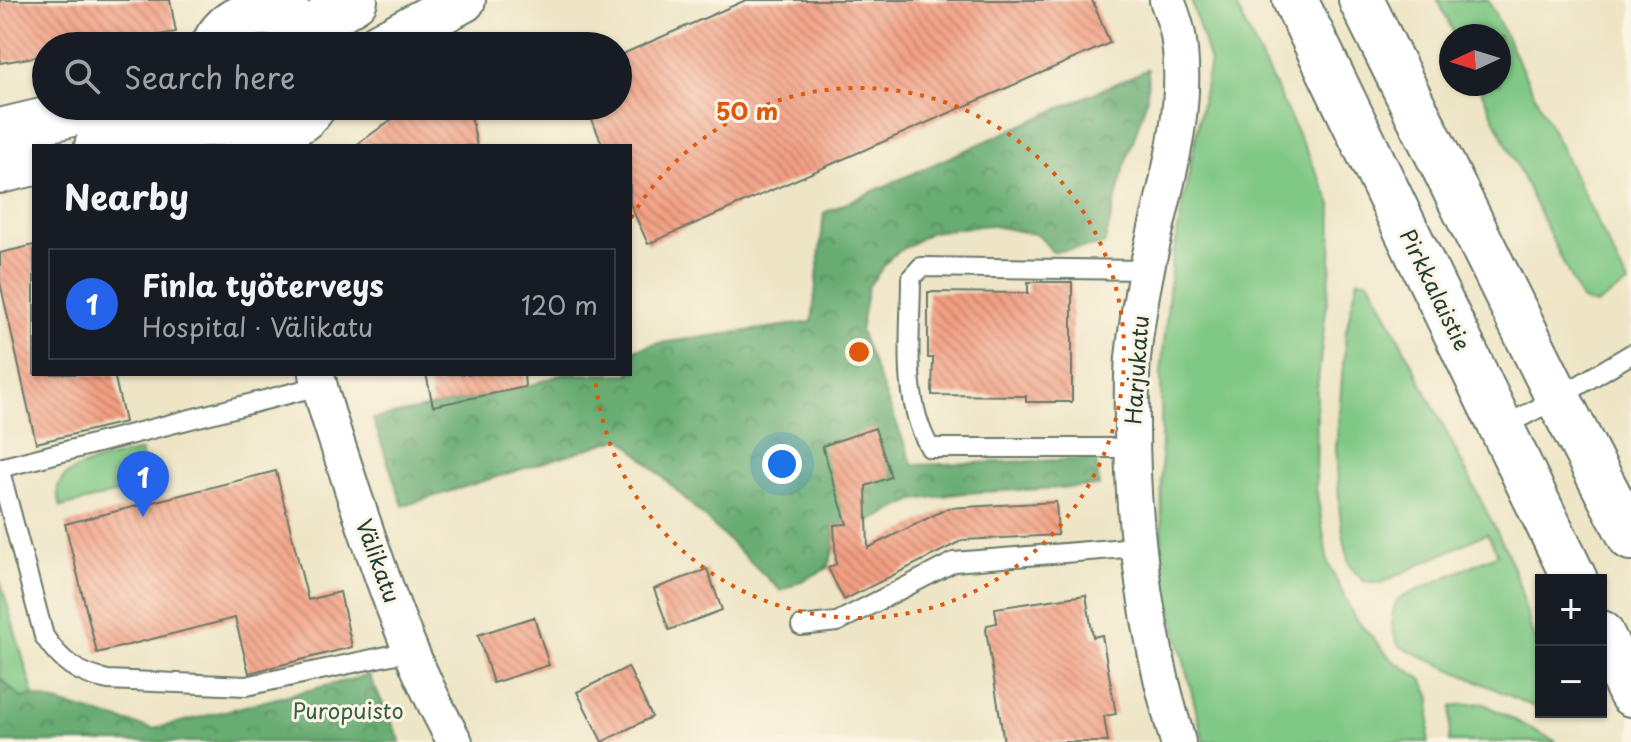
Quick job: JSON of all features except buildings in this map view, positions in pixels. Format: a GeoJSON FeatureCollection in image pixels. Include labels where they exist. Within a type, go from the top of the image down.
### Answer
{"type":"FeatureCollection","features":[{"type":"Feature","properties":{"kind":"main road"},"geometry":{"type":"LineString","coordinates":[[320,32],[355,0]]}},
{"type":"Feature","properties":{"kind":"main road"},"geometry":{"type":"LineString","coordinates":[[404,32],[463,0]]}},
{"type":"Feature","properties":{"kind":"main road","name":"Pirkkalaistie"},"geometry":{"type":"LineString","coordinates":[[1295,0],[1572,574]]}},
{"type":"Feature","properties":{"kind":"main road"},"geometry":{"type":"LineString","coordinates":[[1361,0],[1558,398],[1631,538]]}},
{"type":"Feature","properties":{"kind":"main road"},"geometry":{"type":"LineString","coordinates":[[222,32],[255,6],[294,19],[308,32]]}},
{"type":"Feature","properties":{"kind":"main road"},"geometry":{"type":"LineString","coordinates":[[0,131],[46,120]]}},
{"type":"Feature","properties":{"kind":"main road"},"geometry":{"type":"LineString","coordinates":[[104,144],[157,129],[208,120]]}},
{"type":"Feature","properties":{"kind":"main road"},"geometry":{"type":"LineString","coordinates":[[239,120],[278,138],[299,120]]}},
{"type":"Feature","properties":{"kind":"main road"},"geometry":{"type":"LineString","coordinates":[[0,171],[32,163]]}},
{"type":"Feature","properties":{"kind":"main road"},"geometry":{"type":"LineString","coordinates":[[1607,645],[1631,694]]}},
{"type":"Feature","properties":{"kind":"street","name":"Harjukatu"},"geometry":{"type":"LineString","coordinates":[[1167,0],[1178,32],[1181,103],[1146,270],[1133,360],[1132,448],[1137,547],[1161,682],[1178,742]]}},
{"type":"Feature","properties":{"kind":"street","name":"Välikatu"},"geometry":{"type":"LineString","coordinates":[[318,380],[364,525],[410,651],[432,701],[455,742]]}},
{"type":"Feature","properties":{"kind":"lane"},"geometry":{"type":"LineString","coordinates":[[1132,448],[930,448],[923,437],[911,393],[911,278],[921,267],[1146,270]]}},
{"type":"Feature","properties":{"kind":"lane"},"geometry":{"type":"LineString","coordinates":[[1502,427],[1631,354]]}},
{"type":"Feature","properties":{"kind":"lane"},"geometry":{"type":"LineString","coordinates":[[318,380],[0,469],[44,636],[55,653],[70,667],[89,676],[108,680],[246,686],[410,651]]}},
{"type":"Feature","properties":{"kind":"lane"},"geometry":{"type":"LineString","coordinates":[[801,626],[837,622],[954,562],[1137,547]]}},
{"type":"Feature","properties":{"kind":"green space"},"geometry":{"type":"Polygon","coordinates":[[[1191,0],[1233,0],[1332,204],[1331,265],[1317,390],[1316,487],[1328,563],[1354,617],[1391,659],[1422,679],[1431,698],[1428,742],[1204,742],[1162,572],[1161,374],[1172,262],[1210,62],[1191,0]]]}},
{"type":"Feature","properties":{"kind":"green space"},"geometry":{"type":"Polygon","coordinates":[[[1438,0],[1488,0],[1500,24],[1449,24],[1438,0]]]}},
{"type":"Feature","properties":{"kind":"green space"},"geometry":{"type":"Polygon","coordinates":[[[1511,47],[1628,284],[1596,305],[1581,300],[1484,96],[1511,96],[1511,47]]]}},
{"type":"Feature","properties":{"kind":"green space"},"geometry":{"type":"Polygon","coordinates":[[[1148,69],[1147,99],[1124,168],[1104,245],[1052,252],[1039,235],[988,225],[931,232],[892,256],[868,287],[860,331],[913,465],[1096,459],[1099,486],[964,493],[914,500],[867,523],[834,525],[835,544],[828,568],[781,591],[622,438],[403,506],[373,419],[525,387],[557,376],[632,376],[632,350],[653,344],[812,322],[824,213],[1148,69]]]}},
{"type":"Feature","properties":{"kind":"green space"},"geometry":{"type":"Polygon","coordinates":[[[1358,279],[1370,281],[1507,552],[1535,639],[1535,707],[1399,646],[1394,633],[1392,617],[1398,599],[1498,554],[1487,533],[1381,583],[1363,581],[1349,565],[1340,516],[1336,449],[1346,331],[1358,279]]]}},
{"type":"Feature","properties":{"kind":"green space"},"geometry":{"type":"Polygon","coordinates":[[[141,451],[149,485],[61,507],[58,488],[70,473],[80,467],[141,451]]]}},
{"type":"Feature","properties":{"kind":"green space"},"geometry":{"type":"Polygon","coordinates":[[[0,580],[34,696],[21,698],[0,678],[0,580]]]}},
{"type":"Feature","properties":{"kind":"green space","name":"Puropuisto"},"geometry":{"type":"Polygon","coordinates":[[[369,675],[401,742],[0,742],[0,678],[21,698],[34,696],[153,729],[369,675]]]}},
{"type":"Feature","properties":{"kind":"green space"},"geometry":{"type":"Polygon","coordinates":[[[1482,703],[1557,742],[1449,742],[1452,706],[1482,703]]]}},
{"type":"Feature","properties":{"kind":"place","name":"Finla työterveys"},"geometry":{"type":"Point","coordinates":[143,517]}}]}
